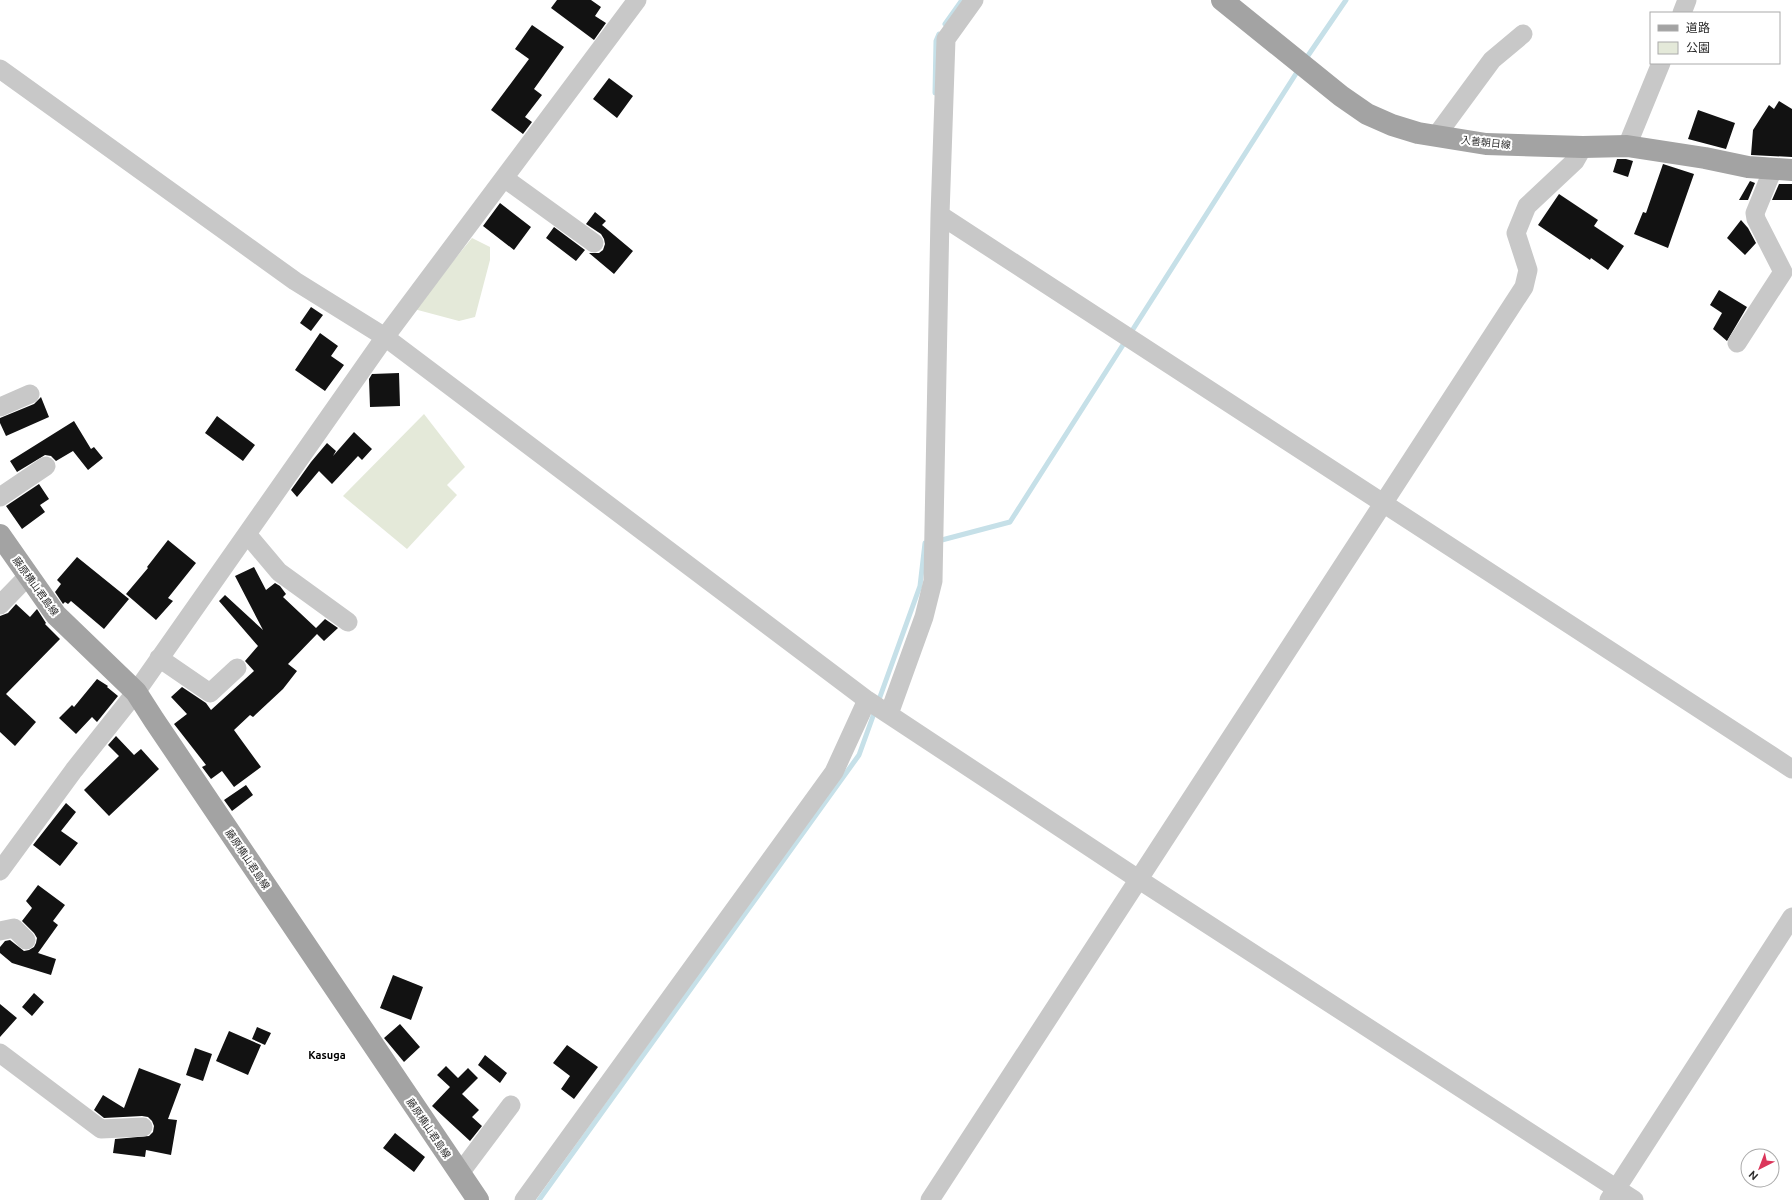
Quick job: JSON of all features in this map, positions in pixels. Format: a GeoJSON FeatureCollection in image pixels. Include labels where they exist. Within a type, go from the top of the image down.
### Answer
{"type":"FeatureCollection","features":[{"type":"Feature","properties":{"kind":"main road","name":"入善朝日線"},"geometry":{"type":"LineString","coordinates":[[1222,0],[1304,68],[1367,114],[1392,125],[1418,133],[1486,144],[1583,147],[1627,146],[1705,158],[1748,168],[1782,170]]}},
{"type":"Feature","properties":{"kind":"main road","name":"藤原横山君島線"},"geometry":{"type":"LineString","coordinates":[[0,535],[56,615],[136,692],[478,1200]]}},
{"type":"Feature","properties":{"kind":"street"},"geometry":{"type":"LineString","coordinates":[[0,871],[74,770],[136,692],[385,337],[637,0]]}},
{"type":"Feature","properties":{"kind":"street"},"geometry":{"type":"LineString","coordinates":[[889,714],[924,617],[933,581],[940,215],[946,39],[974,0]]}},
{"type":"Feature","properties":{"kind":"street"},"geometry":{"type":"LineString","coordinates":[[1682,12],[1687,0]]}},
{"type":"Feature","properties":{"kind":"street"},"geometry":{"type":"LineString","coordinates":[[1436,136],[1492,60],[1523,34]]}},
{"type":"Feature","properties":{"kind":"street"},"geometry":{"type":"LineString","coordinates":[[1627,146],[1661,64]]}},
{"type":"Feature","properties":{"kind":"street"},"geometry":{"type":"LineString","coordinates":[[0,70],[295,281],[385,337],[867,700],[1613,1194],[1634,1200]]}},
{"type":"Feature","properties":{"kind":"street"},"geometry":{"type":"LineString","coordinates":[[930,1200],[1524,287],[1528,270],[1516,233],[1527,206],[1575,161],[1583,147]]}},
{"type":"Feature","properties":{"kind":"street"},"geometry":{"type":"LineString","coordinates":[[1736,343],[1783,272],[1756,219],[1755,213],[1782,170]]}},
{"type":"Feature","properties":{"kind":"street"},"geometry":{"type":"LineString","coordinates":[[504,178],[594,243]]}},
{"type":"Feature","properties":{"kind":"street"},"geometry":{"type":"LineString","coordinates":[[940,215],[1792,769]]}},
{"type":"Feature","properties":{"kind":"street"},"geometry":{"type":"LineString","coordinates":[[0,407],[30,394]]}},
{"type":"Feature","properties":{"kind":"street"},"geometry":{"type":"LineString","coordinates":[[0,497],[46,466]]}},
{"type":"Feature","properties":{"kind":"street"},"geometry":{"type":"LineString","coordinates":[[246,534],[279,572],[348,622]]}},
{"type":"Feature","properties":{"kind":"street"},"geometry":{"type":"LineString","coordinates":[[0,605],[28,576]]}},
{"type":"Feature","properties":{"kind":"street"},"geometry":{"type":"LineString","coordinates":[[159,658],[210,693],[237,668]]}},
{"type":"Feature","properties":{"kind":"street"},"geometry":{"type":"LineString","coordinates":[[524,1200],[834,772],[867,700]]}},
{"type":"Feature","properties":{"kind":"street"},"geometry":{"type":"LineString","coordinates":[[1613,1194],[1792,917]]}},
{"type":"Feature","properties":{"kind":"street"},"geometry":{"type":"LineString","coordinates":[[0,931],[14,928],[26,940]]}},
{"type":"Feature","properties":{"kind":"street"},"geometry":{"type":"LineString","coordinates":[[0,1053],[101,1128],[144,1127]]}},
{"type":"Feature","properties":{"kind":"street"},"geometry":{"type":"LineString","coordinates":[[460,1173],[511,1105]]}},
{"type":"Feature","properties":{"kind":"green space"},"geometry":{"type":"Polygon","coordinates":[[[472,238],[490,247],[490,260],[475,317],[459,321],[414,309],[472,238]]]}},
{"type":"Feature","properties":{"kind":"green space"},"geometry":{"type":"Polygon","coordinates":[[[424,414],[465,467],[447,485],[457,495],[407,549],[343,496],[424,414]]]}},
{"type":"Feature","properties":{"kind":"building"},"geometry":{"type":"Polygon","coordinates":[[[557,0],[591,0],[601,7],[595,16],[606,23],[594,40],[551,8],[557,0]]]}},
{"type":"Feature","properties":{"kind":"building"},"geometry":{"type":"Polygon","coordinates":[[[532,25],[564,47],[534,89],[542,95],[525,117],[532,122],[523,134],[491,110],[529,59],[515,49],[532,25]]]}},
{"type":"Feature","properties":{"kind":"building"},"geometry":{"type":"Polygon","coordinates":[[[609,78],[633,96],[617,118],[593,99],[609,78]]]}},
{"type":"Feature","properties":{"kind":"building"},"geometry":{"type":"Polygon","coordinates":[[[1779,101],[1792,109],[1792,157],[1751,155],[1753,130],[1769,105],[1774,109],[1779,101]]]}},
{"type":"Feature","properties":{"kind":"building"},"geometry":{"type":"Polygon","coordinates":[[[1698,110],[1735,123],[1726,149],[1688,139],[1698,110]]]}},
{"type":"Feature","properties":{"kind":"building"},"geometry":{"type":"Polygon","coordinates":[[[1617,159],[1633,161],[1628,177],[1613,172],[1617,159]]]}},
{"type":"Feature","properties":{"kind":"building"},"geometry":{"type":"Polygon","coordinates":[[[1663,164],[1694,174],[1668,248],[1634,234],[1643,212],[1646,213],[1663,164]]]}},
{"type":"Feature","properties":{"kind":"building"},"geometry":{"type":"Polygon","coordinates":[[[1750,181],[1755,183],[1748,200],[1739,200],[1750,181]]]}},
{"type":"Feature","properties":{"kind":"building"},"geometry":{"type":"Polygon","coordinates":[[[1779,184],[1792,184],[1792,200],[1772,200],[1779,184]]]}},
{"type":"Feature","properties":{"kind":"building"},"geometry":{"type":"Polygon","coordinates":[[[1559,194],[1598,220],[1594,226],[1624,246],[1608,270],[1591,258],[1590,260],[1538,225],[1559,194]]]}},
{"type":"Feature","properties":{"kind":"building"},"geometry":{"type":"Polygon","coordinates":[[[500,203],[531,227],[514,250],[483,226],[500,203]]]}},
{"type":"Feature","properties":{"kind":"building"},"geometry":{"type":"Polygon","coordinates":[[[595,212],[606,221],[602,225],[633,251],[614,274],[589,253],[599,253],[603,250],[605,244],[601,234],[586,224],[595,212]]]}},
{"type":"Feature","properties":{"kind":"building"},"geometry":{"type":"Polygon","coordinates":[[[1741,220],[1748,228],[1756,243],[1745,255],[1727,238],[1741,220]]]}},
{"type":"Feature","properties":{"kind":"building"},"geometry":{"type":"Polygon","coordinates":[[[554,227],[585,250],[576,261],[546,238],[554,227]]]}},
{"type":"Feature","properties":{"kind":"building"},"geometry":{"type":"Polygon","coordinates":[[[1719,290],[1747,307],[1727,341],[1713,329],[1722,313],[1710,305],[1719,290]]]}},
{"type":"Feature","properties":{"kind":"building"},"geometry":{"type":"Polygon","coordinates":[[[311,307],[323,315],[311,331],[300,323],[311,307]]]}},
{"type":"Feature","properties":{"kind":"building"},"geometry":{"type":"Polygon","coordinates":[[[320,333],[338,346],[331,356],[344,365],[325,391],[295,370],[320,333]]]}},
{"type":"Feature","properties":{"kind":"building"},"geometry":{"type":"Polygon","coordinates":[[[399,373],[400,406],[370,407],[369,379],[372,374],[399,373]]]}},
{"type":"Feature","properties":{"kind":"building"},"geometry":{"type":"Polygon","coordinates":[[[41,397],[49,417],[6,436],[0,423],[0,418],[34,404],[41,397]]]}},
{"type":"Feature","properties":{"kind":"building"},"geometry":{"type":"Polygon","coordinates":[[[217,416],[255,445],[243,461],[205,433],[217,416]]]}},
{"type":"Feature","properties":{"kind":"building"},"geometry":{"type":"Polygon","coordinates":[[[74,421],[91,449],[94,447],[103,458],[88,470],[73,451],[56,461],[51,456],[45,455],[17,472],[10,461],[74,421]]]}},
{"type":"Feature","properties":{"kind":"building"},"geometry":{"type":"Polygon","coordinates":[[[354,432],[372,449],[362,460],[358,456],[332,484],[319,471],[297,497],[291,490],[327,443],[336,451],[333,456],[354,432]]]}},
{"type":"Feature","properties":{"kind":"building"},"geometry":{"type":"Polygon","coordinates":[[[39,484],[49,499],[40,505],[45,512],[22,529],[6,506],[39,484]]]}},
{"type":"Feature","properties":{"kind":"building"},"geometry":{"type":"Polygon","coordinates":[[[168,540],[196,563],[168,598],[173,601],[156,620],[126,594],[148,568],[147,567],[168,540]]]}},
{"type":"Feature","properties":{"kind":"building"},"geometry":{"type":"Polygon","coordinates":[[[77,557],[129,599],[104,629],[71,601],[68,604],[65,602],[63,604],[55,592],[61,584],[57,580],[77,557]]]}},
{"type":"Feature","properties":{"kind":"building"},"geometry":{"type":"Polygon","coordinates":[[[254,567],[266,590],[275,583],[280,586],[286,594],[283,597],[316,628],[325,619],[338,628],[324,641],[317,634],[288,664],[297,671],[283,689],[253,717],[250,715],[234,730],[261,767],[234,787],[222,771],[211,779],[202,767],[206,765],[174,724],[187,714],[171,697],[182,687],[206,703],[211,710],[254,671],[245,661],[258,646],[219,601],[225,595],[263,630],[235,576],[254,567]]]}},
{"type":"Feature","properties":{"kind":"building"},"geometry":{"type":"Polygon","coordinates":[[[16,604],[30,617],[37,609],[46,623],[45,624],[60,639],[6,694],[36,722],[15,746],[0,732],[0,616],[8,613],[16,604]]]}},
{"type":"Feature","properties":{"kind":"building"},"geometry":{"type":"Polygon","coordinates":[[[97,679],[108,686],[107,687],[118,696],[97,722],[92,717],[76,734],[59,718],[72,705],[74,707],[97,679]]]}},
{"type":"Feature","properties":{"kind":"building"},"geometry":{"type":"Polygon","coordinates":[[[116,736],[134,755],[141,749],[159,769],[109,816],[84,790],[119,756],[108,745],[116,736]]]}},
{"type":"Feature","properties":{"kind":"building"},"geometry":{"type":"Polygon","coordinates":[[[246,785],[253,795],[232,811],[224,800],[246,785]]]}},
{"type":"Feature","properties":{"kind":"building"},"geometry":{"type":"Polygon","coordinates":[[[66,803],[76,812],[61,831],[78,843],[60,866],[33,845],[66,803]]]}},
{"type":"Feature","properties":{"kind":"building"},"geometry":{"type":"Polygon","coordinates":[[[38,885],[65,905],[53,921],[58,925],[38,953],[56,959],[51,975],[12,963],[0,953],[0,947],[5,941],[10,940],[24,951],[34,947],[37,938],[22,921],[32,908],[26,901],[38,885]]]}},
{"type":"Feature","properties":{"kind":"building"},"geometry":{"type":"Polygon","coordinates":[[[393,975],[423,987],[411,1020],[380,1008],[393,975]]]}},
{"type":"Feature","properties":{"kind":"building"},"geometry":{"type":"Polygon","coordinates":[[[34,993],[44,1002],[32,1016],[22,1007],[34,993]]]}},
{"type":"Feature","properties":{"kind":"building"},"geometry":{"type":"Polygon","coordinates":[[[0,1004],[17,1018],[0,1037],[0,1004]]]}},
{"type":"Feature","properties":{"kind":"building"},"geometry":{"type":"Polygon","coordinates":[[[400,1024],[420,1047],[404,1062],[384,1038],[400,1024]]]}},
{"type":"Feature","properties":{"kind":"building"},"geometry":{"type":"Polygon","coordinates":[[[257,1027],[271,1033],[265,1045],[252,1039],[257,1027]]]}},
{"type":"Feature","properties":{"kind":"building"},"geometry":{"type":"Polygon","coordinates":[[[229,1031],[261,1045],[248,1075],[216,1061],[229,1031]]]}},
{"type":"Feature","properties":{"kind":"building"},"geometry":{"type":"Polygon","coordinates":[[[567,1045],[598,1067],[574,1099],[561,1089],[570,1076],[553,1063],[567,1045]]]}},
{"type":"Feature","properties":{"kind":"building"},"geometry":{"type":"Polygon","coordinates":[[[195,1048],[212,1054],[203,1081],[186,1075],[195,1048]]]}},
{"type":"Feature","properties":{"kind":"building"},"geometry":{"type":"Polygon","coordinates":[[[485,1055],[507,1073],[500,1083],[478,1065],[485,1055]]]}},
{"type":"Feature","properties":{"kind":"building"},"geometry":{"type":"Polygon","coordinates":[[[446,1066],[458,1078],[468,1068],[478,1078],[462,1094],[479,1110],[472,1117],[482,1126],[470,1141],[432,1106],[450,1087],[437,1075],[446,1066]]]}},
{"type":"Feature","properties":{"kind":"building"},"geometry":{"type":"Polygon","coordinates":[[[139,1068],[181,1084],[168,1119],[177,1120],[171,1155],[146,1150],[145,1157],[113,1153],[115,1139],[149,1136],[153,1132],[154,1126],[152,1121],[148,1117],[142,1116],[104,1118],[94,1110],[103,1095],[124,1108],[139,1068]]]}},
{"type":"Feature","properties":{"kind":"building"},"geometry":{"type":"Polygon","coordinates":[[[395,1133],[425,1157],[414,1172],[383,1148],[395,1133]]]}},
{"type":"Feature","properties":{"kind":"waterway"},"geometry":{"type":"LineString","coordinates":[[945,24],[962,0]]}},
{"type":"Feature","properties":{"kind":"waterway"},"geometry":{"type":"LineString","coordinates":[[1305,60],[1346,0]]}},
{"type":"Feature","properties":{"kind":"waterway"},"geometry":{"type":"LineString","coordinates":[[935,93],[936,41],[939,34]]}},
{"type":"Feature","properties":{"kind":"waterway"},"geometry":{"type":"LineString","coordinates":[[938,541],[1010,522],[1299,69]]}},
{"type":"Feature","properties":{"kind":"waterway"},"geometry":{"type":"LineString","coordinates":[[539,1200],[859,755],[920,586],[925,543]]}},
{"type":"Feature","properties":{"kind":"district","name":"Kasuga"},"geometry":{"type":"Point","coordinates":[327,1055]}}]}
